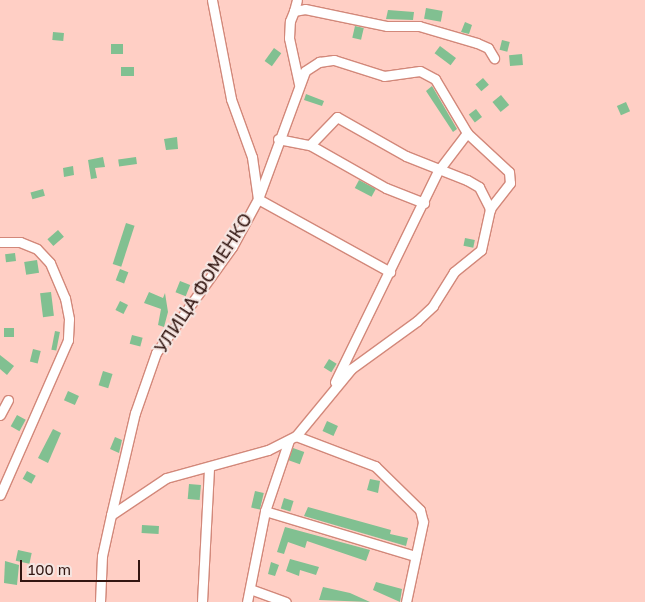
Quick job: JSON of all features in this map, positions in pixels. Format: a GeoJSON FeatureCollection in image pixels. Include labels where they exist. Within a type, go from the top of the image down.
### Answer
{"type":"FeatureCollection","features":[{"type":"Feature","properties":{"kind":"street"},"geometry":{"type":"LineString","coordinates":[[212,0],[231,99],[252,157],[258,199],[390,272]]}},
{"type":"Feature","properties":{"kind":"street"},"geometry":{"type":"LineString","coordinates":[[297,0],[289,38],[299,84]]}},
{"type":"Feature","properties":{"kind":"street"},"geometry":{"type":"LineString","coordinates":[[294,11],[305,9],[387,26],[419,26],[477,43],[488,48],[494,58]]}},
{"type":"Feature","properties":{"kind":"street"},"geometry":{"type":"LineString","coordinates":[[247,602],[265,511],[293,438],[351,369],[417,321],[433,306],[454,272],[481,250],[490,209],[510,183],[509,172],[467,133],[435,79],[420,70],[384,76],[334,60],[320,62],[305,71],[299,84]]}},
{"type":"Feature","properties":{"kind":"street","name":"УЛИЦА ФОМЕНКО"},"geometry":{"type":"LineString","coordinates":[[100,602],[102,556],[111,515],[135,413],[156,353],[232,247],[258,199],[299,84]]}},
{"type":"Feature","properties":{"kind":"street"},"geometry":{"type":"LineString","coordinates":[[310,145],[337,117],[438,171],[467,180],[479,187],[490,209]]}},
{"type":"Feature","properties":{"kind":"street"},"geometry":{"type":"LineString","coordinates":[[330,392],[424,204],[438,171],[467,133]]}},
{"type":"Feature","properties":{"kind":"street"},"geometry":{"type":"LineString","coordinates":[[278,139],[310,145],[386,188],[424,204]]}},
{"type":"Feature","properties":{"kind":"street"},"geometry":{"type":"LineString","coordinates":[[0,242],[20,242],[37,249],[50,263],[65,298],[69,319],[68,340],[0,495]]}},
{"type":"Feature","properties":{"kind":"street"},"geometry":{"type":"LineString","coordinates":[[0,415],[8,400]]}},
{"type":"Feature","properties":{"kind":"street"},"geometry":{"type":"LineString","coordinates":[[111,515],[166,478],[209,467],[293,438],[375,466],[409,496],[420,510],[423,522],[406,602]]}},
{"type":"Feature","properties":{"kind":"street"},"geometry":{"type":"LineString","coordinates":[[202,602],[209,467]]}},
{"type":"Feature","properties":{"kind":"street"},"geometry":{"type":"LineString","coordinates":[[265,511],[415,556]]}},
{"type":"Feature","properties":{"kind":"street"},"geometry":{"type":"LineString","coordinates":[[250,589],[286,602]]}},
{"type":"Feature","properties":{"kind":"building"},"geometry":{"type":"Polygon","coordinates":[[[426,8],[443,11],[441,22],[424,19],[426,8]]]}},
{"type":"Feature","properties":{"kind":"building"},"geometry":{"type":"Polygon","coordinates":[[[388,10],[414,12],[413,20],[386,19],[388,10]]]}},
{"type":"Feature","properties":{"kind":"building"},"geometry":{"type":"Polygon","coordinates":[[[465,22],[472,25],[469,34],[461,32],[465,22]]]}},
{"type":"Feature","properties":{"kind":"building"},"geometry":{"type":"Polygon","coordinates":[[[355,26],[364,28],[361,40],[352,38],[355,26]]]}},
{"type":"Feature","properties":{"kind":"building"},"geometry":{"type":"Polygon","coordinates":[[[53,32],[64,33],[63,41],[52,40],[53,32]]]}},
{"type":"Feature","properties":{"kind":"building"},"geometry":{"type":"Polygon","coordinates":[[[502,40],[510,42],[507,52],[500,50],[502,40]]]}},
{"type":"Feature","properties":{"kind":"building"},"geometry":{"type":"Polygon","coordinates":[[[111,44],[123,44],[123,54],[111,54],[111,44]]]}},
{"type":"Feature","properties":{"kind":"building"},"geometry":{"type":"Polygon","coordinates":[[[440,46],[456,58],[451,65],[435,53],[440,46]]]}},
{"type":"Feature","properties":{"kind":"building"},"geometry":{"type":"Polygon","coordinates":[[[274,48],[281,53],[272,66],[265,61],[274,48]]]}},
{"type":"Feature","properties":{"kind":"building"},"geometry":{"type":"Polygon","coordinates":[[[522,54],[523,65],[510,66],[509,55],[522,54]]]}},
{"type":"Feature","properties":{"kind":"building"},"geometry":{"type":"Polygon","coordinates":[[[121,67],[134,67],[134,76],[121,76],[121,67]]]}},
{"type":"Feature","properties":{"kind":"building"},"geometry":{"type":"Polygon","coordinates":[[[483,78],[489,85],[481,91],[475,85],[483,78]]]}},
{"type":"Feature","properties":{"kind":"building"},"geometry":{"type":"Polygon","coordinates":[[[432,86],[457,129],[453,132],[426,91],[432,86]]]}},
{"type":"Feature","properties":{"kind":"building"},"geometry":{"type":"Polygon","coordinates":[[[306,94],[324,101],[322,106],[304,100],[306,94]]]}},
{"type":"Feature","properties":{"kind":"building"},"geometry":{"type":"Polygon","coordinates":[[[501,95],[509,105],[501,112],[492,102],[501,95]]]}},
{"type":"Feature","properties":{"kind":"building"},"geometry":{"type":"Polygon","coordinates":[[[626,102],[630,111],[621,115],[617,106],[626,102]]]}},
{"type":"Feature","properties":{"kind":"building"},"geometry":{"type":"Polygon","coordinates":[[[476,109],[482,117],[475,122],[469,114],[476,109]]]}},
{"type":"Feature","properties":{"kind":"building"},"geometry":{"type":"Polygon","coordinates":[[[177,137],[178,149],[166,150],[164,139],[177,137]]]}},
{"type":"Feature","properties":{"kind":"building"},"geometry":{"type":"Polygon","coordinates":[[[103,157],[105,167],[95,168],[97,178],[91,179],[88,160],[103,157]]]}},
{"type":"Feature","properties":{"kind":"building"},"geometry":{"type":"Polygon","coordinates":[[[136,157],[137,164],[119,166],[118,160],[136,157]]]}},
{"type":"Feature","properties":{"kind":"building"},"geometry":{"type":"Polygon","coordinates":[[[73,166],[74,175],[64,177],[63,168],[73,166]]]}},
{"type":"Feature","properties":{"kind":"building"},"geometry":{"type":"Polygon","coordinates":[[[359,180],[376,189],[372,197],[355,188],[359,180]]]}},
{"type":"Feature","properties":{"kind":"building"},"geometry":{"type":"Polygon","coordinates":[[[43,189],[45,196],[32,199],[31,193],[43,189]]]}},
{"type":"Feature","properties":{"kind":"building"},"geometry":{"type":"Polygon","coordinates":[[[126,223],[135,226],[121,267],[113,264],[126,223]]]}},
{"type":"Feature","properties":{"kind":"building"},"geometry":{"type":"Polygon","coordinates":[[[58,230],[64,237],[53,246],[47,239],[58,230]]]}},
{"type":"Feature","properties":{"kind":"building"},"geometry":{"type":"Polygon","coordinates":[[[465,238],[475,240],[473,248],[463,246],[465,238]]]}},
{"type":"Feature","properties":{"kind":"building"},"geometry":{"type":"Polygon","coordinates":[[[15,253],[16,261],[6,262],[5,254],[15,253]]]}},
{"type":"Feature","properties":{"kind":"building"},"geometry":{"type":"Polygon","coordinates":[[[37,260],[39,273],[26,275],[24,262],[37,260]]]}},
{"type":"Feature","properties":{"kind":"building"},"geometry":{"type":"Polygon","coordinates":[[[120,269],[128,272],[124,283],[116,280],[120,269]]]}},
{"type":"Feature","properties":{"kind":"building"},"geometry":{"type":"Polygon","coordinates":[[[180,281],[190,285],[186,296],[176,292],[180,281]]]}},
{"type":"Feature","properties":{"kind":"building"},"geometry":{"type":"Polygon","coordinates":[[[51,292],[54,316],[43,317],[40,293],[51,292]]]}},
{"type":"Feature","properties":{"kind":"building"},"geometry":{"type":"Polygon","coordinates":[[[149,292],[163,298],[165,293],[168,312],[164,327],[158,325],[161,309],[144,303],[149,292]]]}},
{"type":"Feature","properties":{"kind":"building"},"geometry":{"type":"Polygon","coordinates":[[[120,301],[128,305],[123,314],[115,310],[120,301]]]}},
{"type":"Feature","properties":{"kind":"building"},"geometry":{"type":"Polygon","coordinates":[[[4,328],[14,328],[14,337],[4,337],[4,328]]]}},
{"type":"Feature","properties":{"kind":"building"},"geometry":{"type":"Polygon","coordinates":[[[55,331],[60,332],[56,351],[51,350],[55,331]]]}},
{"type":"Feature","properties":{"kind":"building"},"geometry":{"type":"Polygon","coordinates":[[[132,335],[143,338],[140,347],[130,344],[132,335]]]}},
{"type":"Feature","properties":{"kind":"building"},"geometry":{"type":"Polygon","coordinates":[[[33,349],[41,351],[38,364],[30,362],[33,349]]]}},
{"type":"Feature","properties":{"kind":"building"},"geometry":{"type":"Polygon","coordinates":[[[0,355],[14,366],[7,375],[0,369],[0,355]]]}},
{"type":"Feature","properties":{"kind":"building"},"geometry":{"type":"Polygon","coordinates":[[[329,359],[337,364],[331,372],[324,367],[329,359]]]}},
{"type":"Feature","properties":{"kind":"building"},"geometry":{"type":"Polygon","coordinates":[[[103,371],[113,374],[108,388],[99,385],[103,371]]]}},
{"type":"Feature","properties":{"kind":"building"},"geometry":{"type":"Polygon","coordinates":[[[68,391],[79,396],[75,405],[64,400],[68,391]]]}},
{"type":"Feature","properties":{"kind":"building"},"geometry":{"type":"Polygon","coordinates":[[[17,415],[26,420],[19,431],[11,426],[17,415]]]}},
{"type":"Feature","properties":{"kind":"building"},"geometry":{"type":"Polygon","coordinates":[[[327,421],[338,426],[333,436],[323,431],[327,421]]]}},
{"type":"Feature","properties":{"kind":"building"},"geometry":{"type":"Polygon","coordinates":[[[53,429],[61,433],[48,463],[38,458],[53,429]]]}},
{"type":"Feature","properties":{"kind":"building"},"geometry":{"type":"Polygon","coordinates":[[[115,437],[122,440],[119,453],[110,449],[115,437]]]}},
{"type":"Feature","properties":{"kind":"building"},"geometry":{"type":"Polygon","coordinates":[[[293,448],[304,452],[300,464],[289,460],[293,448]]]}},
{"type":"Feature","properties":{"kind":"building"},"geometry":{"type":"Polygon","coordinates":[[[27,471],[36,476],[31,484],[23,479],[27,471]]]}},
{"type":"Feature","properties":{"kind":"building"},"geometry":{"type":"Polygon","coordinates":[[[370,479],[380,481],[378,493],[367,490],[370,479]]]}},
{"type":"Feature","properties":{"kind":"building"},"geometry":{"type":"Polygon","coordinates":[[[189,484],[201,485],[200,500],[188,499],[189,484]]]}},
{"type":"Feature","properties":{"kind":"building"},"geometry":{"type":"Polygon","coordinates":[[[255,491],[264,493],[260,510],[251,508],[255,491]]]}},
{"type":"Feature","properties":{"kind":"building"},"geometry":{"type":"Polygon","coordinates":[[[284,498],[294,501],[290,511],[281,509],[284,498]]]}},
{"type":"Feature","properties":{"kind":"building"},"geometry":{"type":"Polygon","coordinates":[[[308,507],[391,530],[390,534],[408,538],[406,546],[304,516],[308,507]]]}},
{"type":"Feature","properties":{"kind":"building"},"geometry":{"type":"Polygon","coordinates":[[[142,525],[159,526],[159,534],[142,533],[142,525]]]}},
{"type":"Feature","properties":{"kind":"building"},"geometry":{"type":"Polygon","coordinates":[[[285,527],[370,550],[366,561],[307,541],[305,548],[288,542],[284,554],[277,552],[285,527]]]}},
{"type":"Feature","properties":{"kind":"building"},"geometry":{"type":"Polygon","coordinates":[[[18,550],[32,553],[29,564],[16,561],[18,550]]]}},
{"type":"Feature","properties":{"kind":"building"},"geometry":{"type":"Polygon","coordinates":[[[290,559],[319,567],[316,575],[300,570],[299,576],[286,571],[290,559]]]}},
{"type":"Feature","properties":{"kind":"building"},"geometry":{"type":"Polygon","coordinates":[[[5,561],[19,565],[17,585],[4,583],[5,561]]]}},
{"type":"Feature","properties":{"kind":"building"},"geometry":{"type":"Polygon","coordinates":[[[271,562],[279,565],[275,576],[268,574],[271,562]]]}},
{"type":"Feature","properties":{"kind":"building"},"geometry":{"type":"Polygon","coordinates":[[[376,582],[402,589],[400,602],[373,590],[376,582]]]}},
{"type":"Feature","properties":{"kind":"building"},"geometry":{"type":"Polygon","coordinates":[[[323,587],[350,593],[370,602],[319,600],[323,587]]]}}]}
